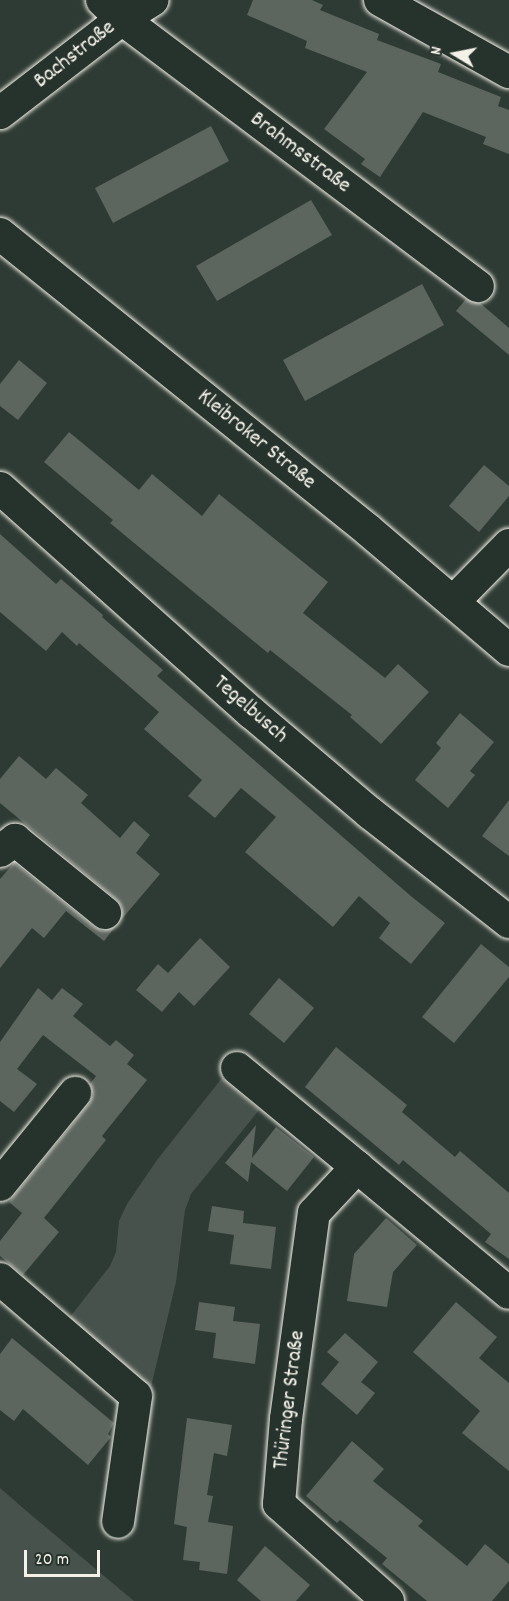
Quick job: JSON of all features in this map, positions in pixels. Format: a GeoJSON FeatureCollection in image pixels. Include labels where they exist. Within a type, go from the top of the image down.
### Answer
{"type":"FeatureCollection","features":[{"type":"Feature","properties":{"kind":"street","name":"Bachstraße"},"geometry":{"type":"LineString","coordinates":[[0,113],[112,9],[152,0]]}},
{"type":"Feature","properties":{"kind":"street"},"geometry":{"type":"LineString","coordinates":[[380,0],[509,72]]}},
{"type":"Feature","properties":{"kind":"street","name":"Brahmsstraße"},"geometry":{"type":"LineString","coordinates":[[112,9],[478,286]]}},
{"type":"Feature","properties":{"kind":"street","name":"Kleibroker Straße"},"geometry":{"type":"LineString","coordinates":[[0,234],[368,530],[509,650]]}},
{"type":"Feature","properties":{"kind":"street","name":"Tegelbusch"},"geometry":{"type":"LineString","coordinates":[[0,488],[252,713],[370,813],[509,922]]}},
{"type":"Feature","properties":{"kind":"street"},"geometry":{"type":"LineString","coordinates":[[453,602],[509,545]]}},
{"type":"Feature","properties":{"kind":"street"},"geometry":{"type":"LineString","coordinates":[[0,851],[15,840],[105,913]]}},
{"type":"Feature","properties":{"kind":"street"},"geometry":{"type":"LineString","coordinates":[[237,1068],[509,1293]]}},
{"type":"Feature","properties":{"kind":"street"},"geometry":{"type":"LineString","coordinates":[[0,1185],[75,1093]]}},
{"type":"Feature","properties":{"kind":"street","name":"Thüringer Straße"},"geometry":{"type":"LineString","coordinates":[[357,1167],[314,1213],[286,1419],[279,1504],[388,1601]]}},
{"type":"Feature","properties":{"kind":"street"},"geometry":{"type":"LineString","coordinates":[[0,1279],[136,1396],[117,1522]]}},
{"type":"Feature","properties":{"kind":"shaded area"},"geometry":{"type":"Polygon","coordinates":[[[222,1078],[259,1110],[191,1194],[185,1210],[176,1282],[150,1391],[63,1326],[110,1266],[116,1252],[119,1221],[127,1204],[157,1160],[222,1078]]]}},
{"type":"Feature","properties":{"kind":"shaded area"},"geometry":{"type":"Polygon","coordinates":[[[0,1488],[30,1514],[134,1601],[0,1601],[0,1488]]]}},
{"type":"Feature","properties":{"kind":"building"},"geometry":{"type":"Polygon","coordinates":[[[253,0],[312,0],[323,5],[320,10],[379,34],[377,40],[441,64],[438,72],[501,97],[498,106],[509,110],[509,154],[483,144],[486,137],[423,112],[380,177],[361,164],[365,159],[324,129],[367,72],[305,48],[307,41],[247,15],[253,0]]]}},
{"type":"Feature","properties":{"kind":"building"},"geometry":{"type":"Polygon","coordinates":[[[211,126],[229,161],[113,223],[95,188],[211,126]]]}},
{"type":"Feature","properties":{"kind":"building"},"geometry":{"type":"Polygon","coordinates":[[[311,200],[332,235],[217,301],[196,266],[311,200]]]}},
{"type":"Feature","properties":{"kind":"building"},"geometry":{"type":"Polygon","coordinates":[[[422,284],[444,325],[305,401],[283,360],[422,284]]]}},
{"type":"Feature","properties":{"kind":"building"},"geometry":{"type":"Polygon","coordinates":[[[466,299],[480,303],[509,328],[509,355],[456,311],[466,299]]]}},
{"type":"Feature","properties":{"kind":"building"},"geometry":{"type":"Polygon","coordinates":[[[19,360],[47,383],[18,420],[0,406],[0,384],[19,360]]]}},
{"type":"Feature","properties":{"kind":"building"},"geometry":{"type":"Polygon","coordinates":[[[69,432],[139,490],[152,474],[202,516],[219,494],[328,582],[303,613],[385,678],[398,664],[429,692],[381,744],[350,717],[352,715],[270,650],[268,653],[110,523],[113,520],[44,462],[69,432]]]}},
{"type":"Feature","properties":{"kind":"building"},"geometry":{"type":"Polygon","coordinates":[[[484,465],[509,486],[509,496],[479,532],[449,506],[484,465]]]}},
{"type":"Feature","properties":{"kind":"building"},"geometry":{"type":"Polygon","coordinates":[[[0,534],[56,584],[61,579],[103,615],[102,617],[163,670],[157,676],[445,923],[411,964],[379,938],[390,923],[359,896],[333,927],[245,852],[276,817],[241,788],[215,818],[188,796],[202,780],[144,729],[159,712],[79,643],[77,646],[62,632],[46,651],[0,612],[0,534]]]}},
{"type":"Feature","properties":{"kind":"building"},"geometry":{"type":"Polygon","coordinates":[[[460,713],[494,742],[470,771],[475,775],[448,808],[415,780],[441,748],[436,743],[460,713]]]}},
{"type":"Feature","properties":{"kind":"building"},"geometry":{"type":"Polygon","coordinates":[[[19,756],[46,779],[56,768],[88,795],[81,803],[120,838],[134,821],[150,835],[136,853],[160,874],[121,920],[122,907],[116,899],[0,803],[0,779],[19,756]]]}},
{"type":"Feature","properties":{"kind":"building"},"geometry":{"type":"Polygon","coordinates":[[[509,800],[509,856],[482,836],[509,800]]]}},
{"type":"Feature","properties":{"kind":"building"},"geometry":{"type":"Polygon","coordinates":[[[14,863],[94,927],[103,931],[115,927],[104,941],[66,911],[44,938],[32,928],[0,968],[0,879],[14,863]]]}},
{"type":"Feature","properties":{"kind":"building"},"geometry":{"type":"Polygon","coordinates":[[[200,938],[230,967],[194,1006],[179,992],[162,1012],[136,990],[158,964],[168,973],[200,938]]]}},
{"type":"Feature","properties":{"kind":"building"},"geometry":{"type":"Polygon","coordinates":[[[481,944],[509,967],[509,977],[454,1043],[422,1017],[481,944]]]}},
{"type":"Feature","properties":{"kind":"building"},"geometry":{"type":"Polygon","coordinates":[[[279,978],[314,1008],[284,1043],[249,1014],[279,978]]]}},
{"type":"Feature","properties":{"kind":"building"},"geometry":{"type":"Polygon","coordinates":[[[38,988],[52,1000],[62,988],[83,1004],[73,1016],[110,1046],[116,1040],[134,1055],[127,1064],[147,1080],[102,1136],[106,1140],[44,1218],[59,1232],[23,1275],[0,1256],[0,1241],[22,1213],[9,1202],[89,1104],[93,1095],[90,1084],[96,1076],[43,1035],[17,1069],[37,1084],[14,1112],[0,1101],[0,1042],[38,988]]]}},
{"type":"Feature","properties":{"kind":"building"},"geometry":{"type":"Polygon","coordinates":[[[336,1047],[407,1105],[402,1112],[455,1157],[460,1151],[509,1193],[509,1259],[485,1242],[491,1234],[403,1160],[399,1165],[305,1087],[336,1047]]]}},
{"type":"Feature","properties":{"kind":"building"},"geometry":{"type":"Polygon","coordinates":[[[256,1125],[252,1158],[276,1127],[314,1157],[287,1191],[251,1162],[248,1182],[225,1163],[256,1125]]]}},
{"type":"Feature","properties":{"kind":"building"},"geometry":{"type":"Polygon","coordinates":[[[212,1206],[244,1211],[243,1223],[276,1227],[271,1269],[230,1264],[234,1235],[208,1231],[212,1206]]]}},
{"type":"Feature","properties":{"kind":"building"},"geometry":{"type":"Polygon","coordinates":[[[386,1218],[417,1245],[393,1272],[387,1307],[347,1301],[354,1254],[386,1218]]]}},
{"type":"Feature","properties":{"kind":"building"},"geometry":{"type":"Polygon","coordinates":[[[199,1302],[235,1307],[233,1321],[260,1324],[255,1364],[213,1358],[216,1333],[195,1330],[199,1302]]]}},
{"type":"Feature","properties":{"kind":"building"},"geometry":{"type":"Polygon","coordinates":[[[456,1302],[497,1337],[479,1358],[509,1383],[509,1471],[462,1433],[480,1411],[413,1352],[456,1302]]]}},
{"type":"Feature","properties":{"kind":"building"},"geometry":{"type":"Polygon","coordinates":[[[345,1333],[378,1362],[361,1382],[375,1393],[357,1415],[321,1384],[339,1362],[327,1352],[345,1333]]]}},
{"type":"Feature","properties":{"kind":"building"},"geometry":{"type":"Polygon","coordinates":[[[12,1338],[114,1423],[108,1434],[111,1437],[88,1465],[23,1409],[14,1421],[0,1410],[0,1354],[12,1338]]]}},
{"type":"Feature","properties":{"kind":"building"},"geometry":{"type":"Polygon","coordinates":[[[187,1418],[232,1425],[227,1456],[214,1453],[207,1495],[213,1496],[208,1522],[233,1526],[227,1574],[199,1570],[200,1562],[183,1560],[187,1527],[174,1524],[187,1418]]]}},
{"type":"Feature","properties":{"kind":"building"},"geometry":{"type":"Polygon","coordinates":[[[352,1441],[384,1469],[373,1481],[423,1521],[418,1526],[467,1566],[485,1544],[509,1564],[509,1581],[492,1601],[427,1601],[382,1564],[387,1558],[340,1520],[337,1523],[306,1496],[352,1441]]]}},
{"type":"Feature","properties":{"kind":"building"},"geometry":{"type":"Polygon","coordinates":[[[265,1546],[310,1585],[296,1601],[261,1601],[237,1580],[265,1546]]]}}]}
